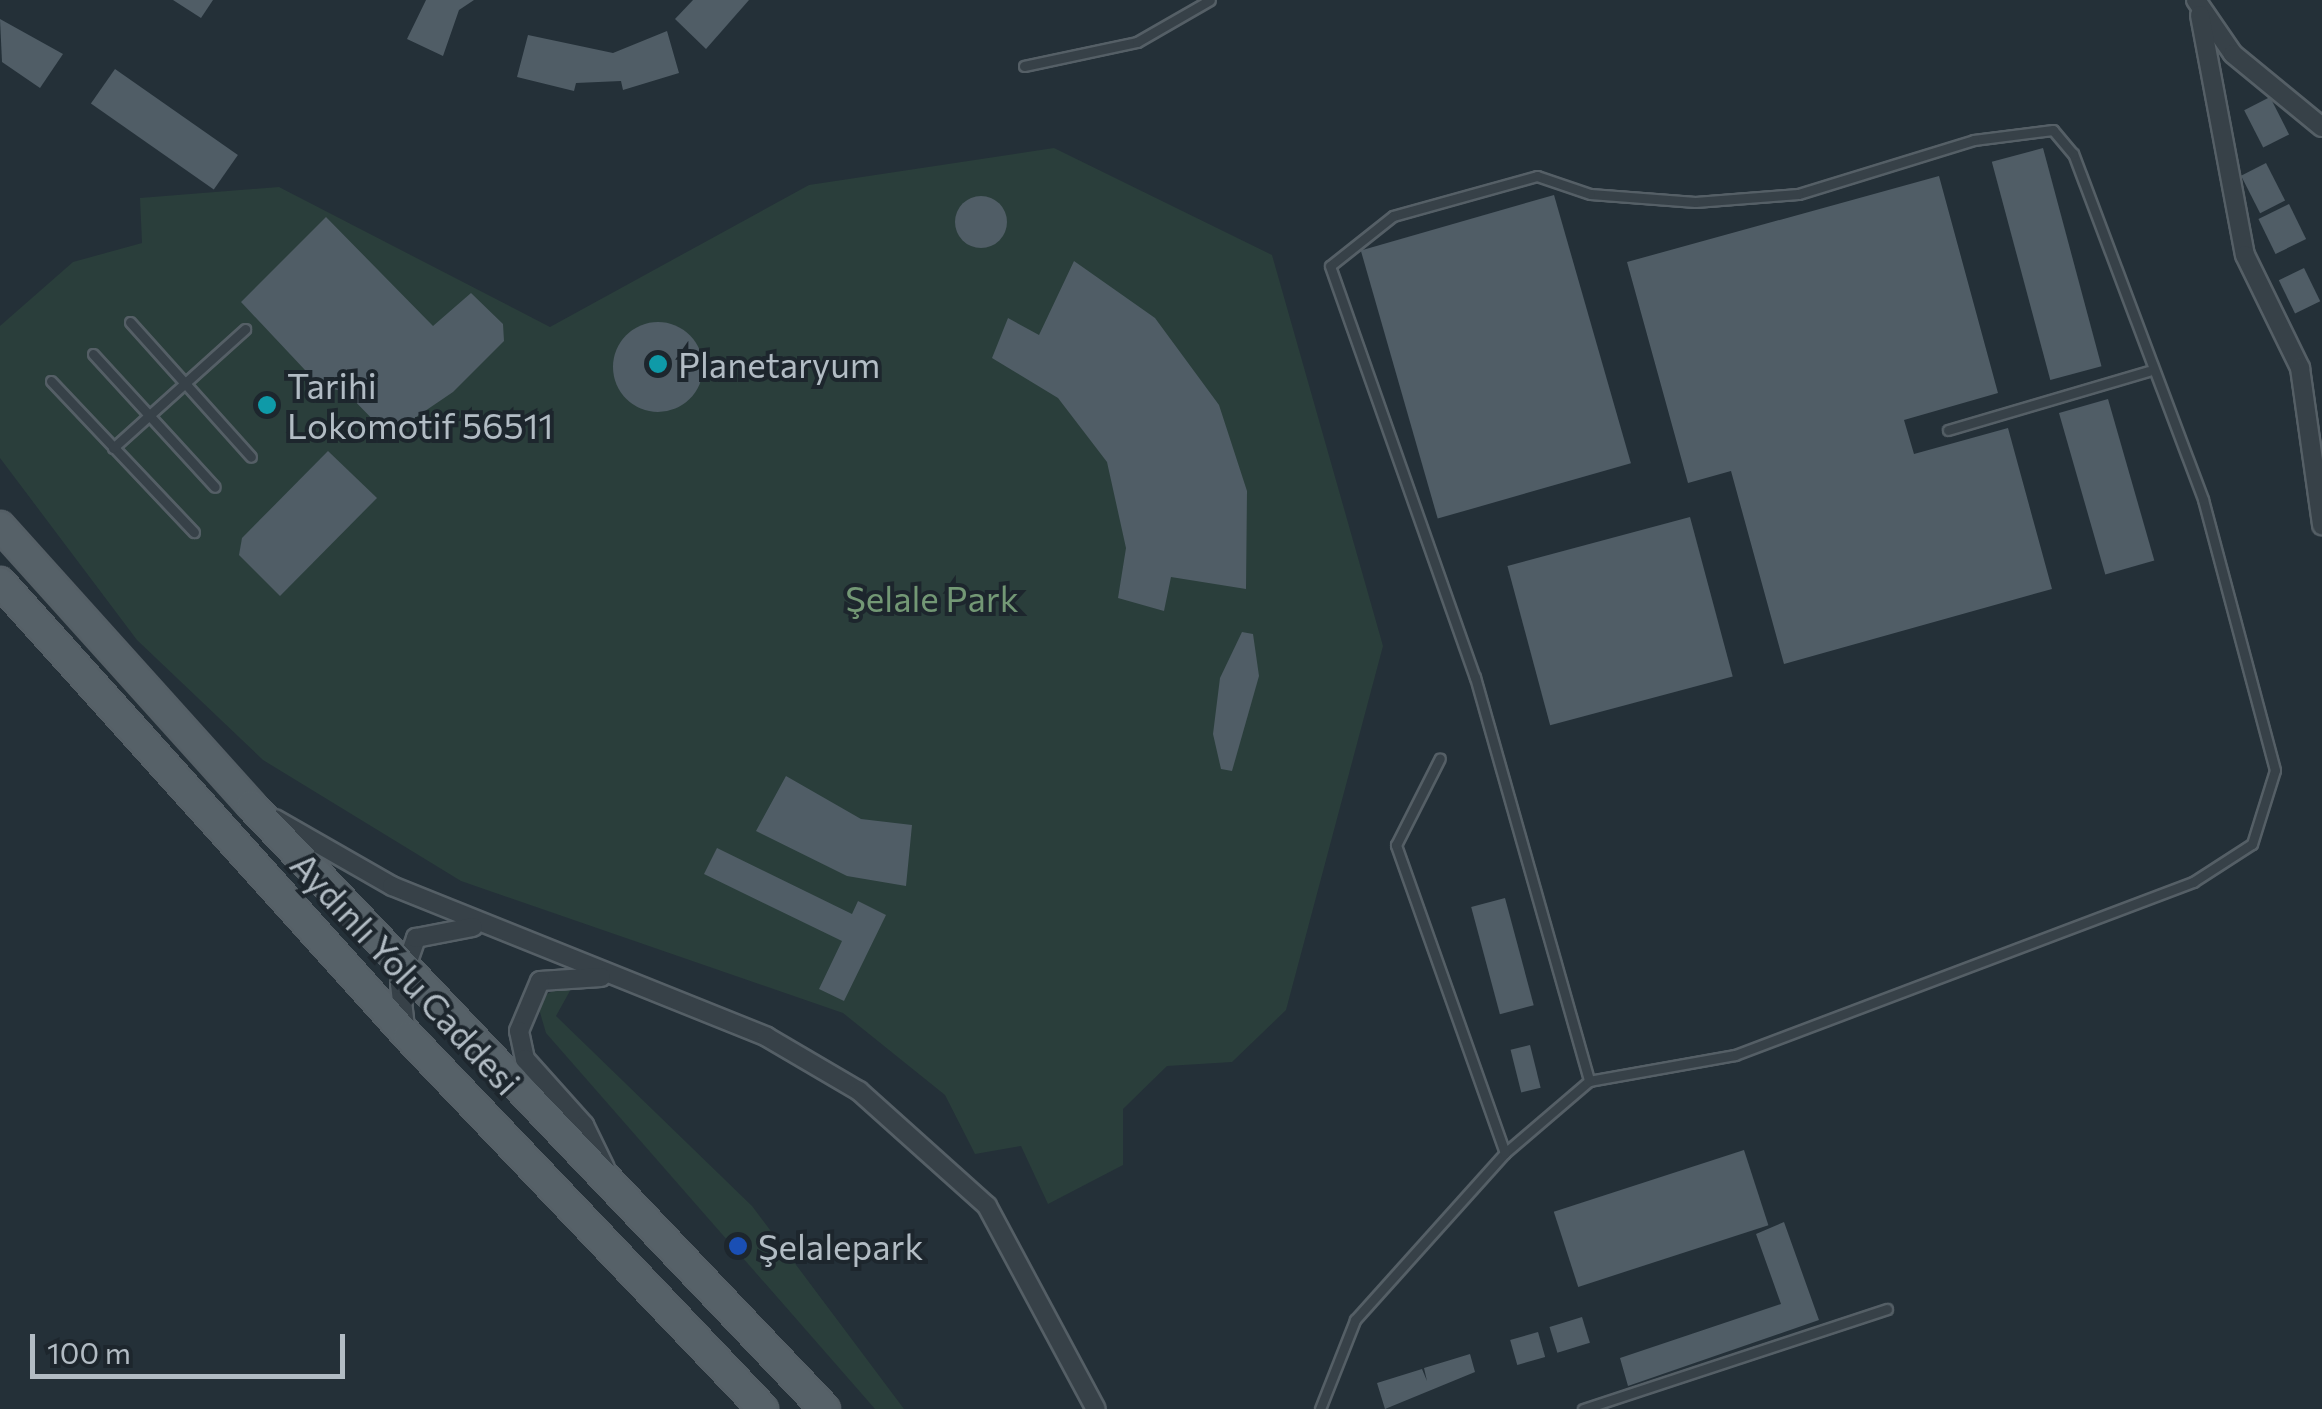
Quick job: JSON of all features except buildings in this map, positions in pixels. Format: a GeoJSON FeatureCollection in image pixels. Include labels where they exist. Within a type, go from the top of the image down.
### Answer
{"type":"FeatureCollection","features":[{"type":"Feature","properties":{"kind":"main road","name":"Aydınlı Yolu Caddesi"},"geometry":{"type":"LineString","coordinates":[[0,526],[251,805],[824,1409]]}},
{"type":"Feature","properties":{"kind":"main road","name":"Aydınlı Yolu Caddesi"},"geometry":{"type":"LineString","coordinates":[[0,582],[408,1036],[763,1409]]}},
{"type":"Feature","properties":{"kind":"street"},"geometry":{"type":"LineString","coordinates":[[2198,7],[2322,127]]}},
{"type":"Feature","properties":{"kind":"street"},"geometry":{"type":"LineString","coordinates":[[2198,7],[2244,256],[2300,368],[2322,525]]}},
{"type":"Feature","properties":{"kind":"street","name":"Aydınlı Yolu Caddesi"},"geometry":{"type":"LineString","coordinates":[[251,805],[392,886],[502,934],[627,980],[816,1064],[941,1156],[987,1206],[1096,1409]]}},
{"type":"Feature","properties":{"kind":"street","name":"Aydınlı Yolu Caddesi"},"geometry":{"type":"LineString","coordinates":[[403,963],[432,928],[502,934]]}},
{"type":"Feature","properties":{"kind":"street"},"geometry":{"type":"LineString","coordinates":[[403,963],[408,1036]]}},
{"type":"Feature","properties":{"kind":"street","name":"Aydınlı Yolu Caddesi"},"geometry":{"type":"LineString","coordinates":[[611,1182],[584,1125],[526,1059],[519,1031],[526,999],[549,976],[627,980]]}},
{"type":"Feature","properties":{"kind":"lane"},"geometry":{"type":"LineString","coordinates":[[1024,66],[1137,42],[1210,0]]}},
{"type":"Feature","properties":{"kind":"lane"},"geometry":{"type":"LineString","coordinates":[[1320,1409],[1355,1320],[1505,1153],[1589,1081],[1754,1049],[2193,882],[2252,844],[2275,770],[2203,499],[2148,372],[2073,154],[2053,130],[1974,140],[1798,194],[1695,202],[1590,194],[1537,176],[1393,216],[1330,266],[1475,676],[1589,1081]]}},
{"type":"Feature","properties":{"kind":"lane"},"geometry":{"type":"LineString","coordinates":[[130,322],[182,387],[251,456]]}},
{"type":"Feature","properties":{"kind":"lane"},"geometry":{"type":"LineString","coordinates":[[113,448],[245,329]]}},
{"type":"Feature","properties":{"kind":"lane"},"geometry":{"type":"LineString","coordinates":[[93,354],[216,488]]}},
{"type":"Feature","properties":{"kind":"lane"},"geometry":{"type":"LineString","coordinates":[[1948,430],[2148,372]]}},
{"type":"Feature","properties":{"kind":"lane"},"geometry":{"type":"LineString","coordinates":[[51,381],[194,532]]}},
{"type":"Feature","properties":{"kind":"lane"},"geometry":{"type":"LineString","coordinates":[[1440,758],[1396,845],[1505,1153]]}},
{"type":"Feature","properties":{"kind":"lane"},"geometry":{"type":"LineString","coordinates":[[1583,1409],[1888,1310]]}},
{"type":"Feature","properties":{"kind":"green space","name":"Şelale Park"},"geometry":{"type":"Polygon","coordinates":[[[1054,148],[1272,255],[1383,646],[1286,1010],[1232,1062],[1167,1066],[1123,1109],[1123,1165],[1048,1204],[1021,1146],[975,1154],[945,1095],[843,1013],[461,881],[263,760],[137,640],[0,458],[0,326],[73,262],[142,243],[140,198],[279,187],[550,327],[809,185],[1054,148]]]}},
{"type":"Feature","properties":{"kind":"green space"},"geometry":{"type":"Polygon","coordinates":[[[576,980],[556,1016],[752,1206],[904,1409],[875,1409],[546,1033],[539,1009],[547,994],[576,980]]]}},
{"type":"Feature","properties":{"kind":"place","name":"Planetaryum"},"geometry":{"type":"Point","coordinates":[658,364]}},
{"type":"Feature","properties":{"kind":"place","name":"Tarihi Lokomotif 56511"},"geometry":{"type":"Point","coordinates":[267,405]}},
{"type":"Feature","properties":{"kind":"place","name":"Şelalepark"},"geometry":{"type":"Point","coordinates":[738,1246]}}]}
